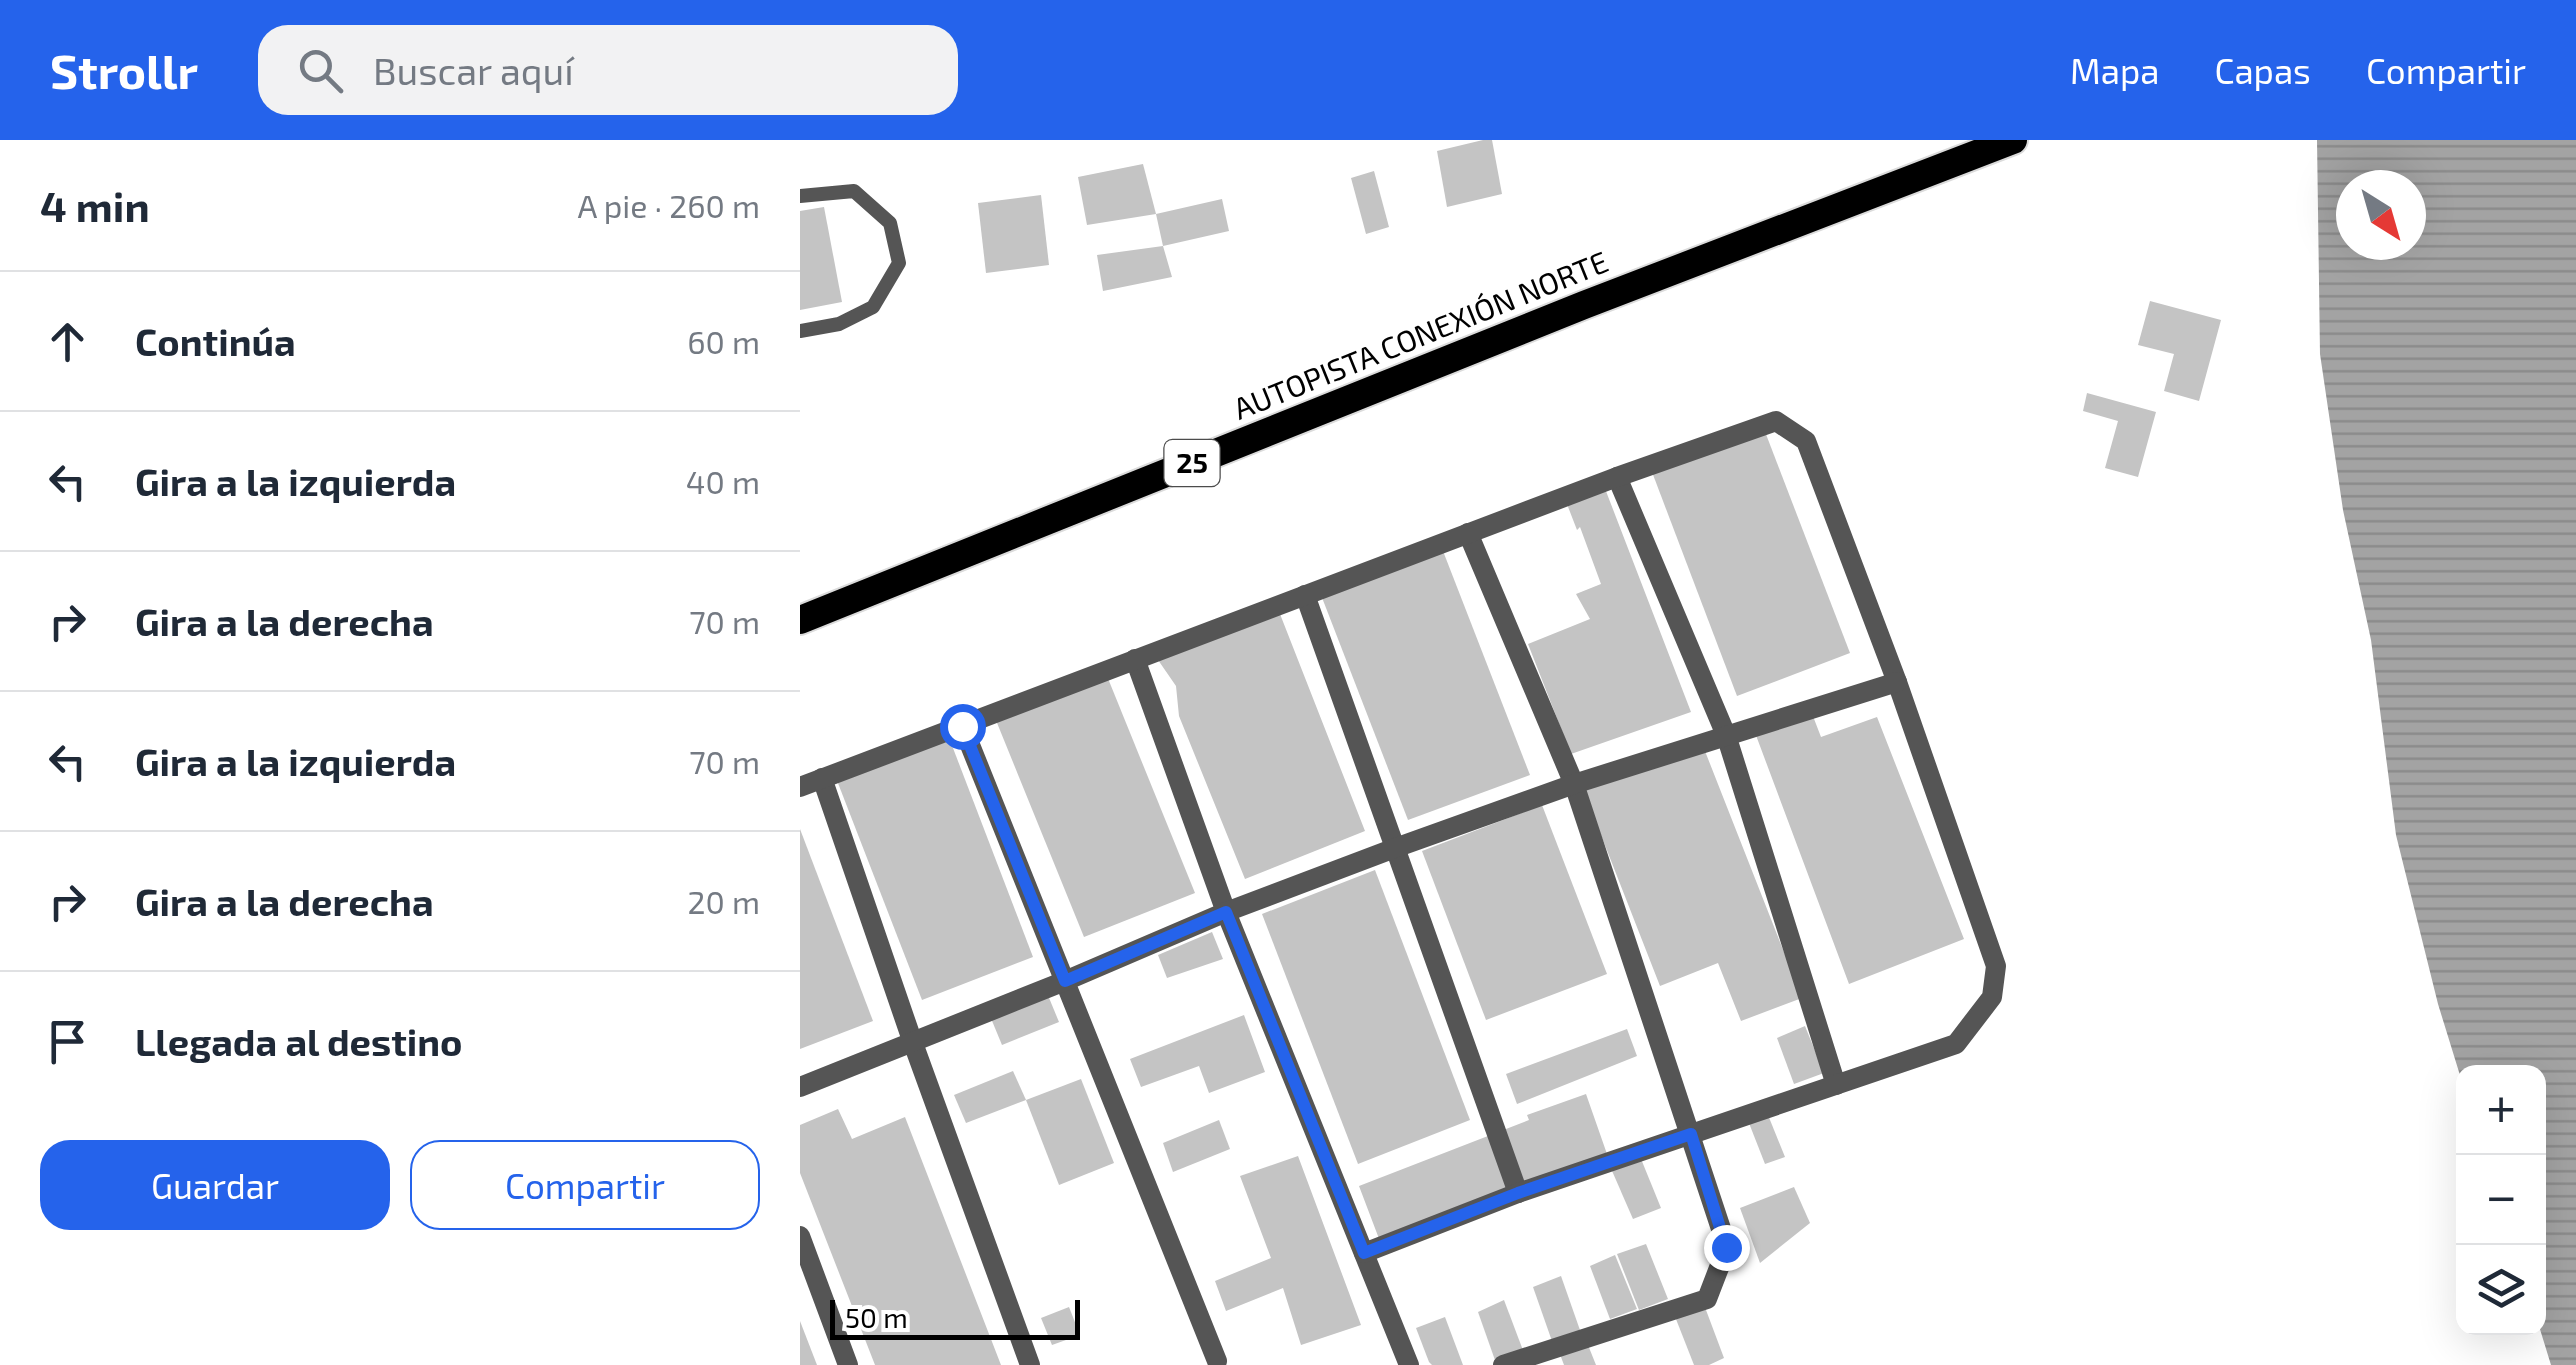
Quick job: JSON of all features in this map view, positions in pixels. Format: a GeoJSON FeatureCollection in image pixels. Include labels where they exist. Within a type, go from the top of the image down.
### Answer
{"type":"FeatureCollection","features":[{"type":"Feature","properties":{"kind":"highway","name":"AUTOPISTA CONEXIÓN NORTE"},"geometry":{"type":"LineString","coordinates":[[800,620],[1584,305],[2013,140]]}},
{"type":"Feature","properties":{"kind":"street"},"geometry":{"type":"LineString","coordinates":[[800,786],[1617,477],[1776,421],[1806,441],[1996,966],[1992,997],[1956,1044],[1518,1193],[1364,1253]]}},
{"type":"Feature","properties":{"kind":"street"},"geometry":{"type":"LineString","coordinates":[[1617,477],[1726,736],[1836,1085]]}},
{"type":"Feature","properties":{"kind":"street"},"geometry":{"type":"LineString","coordinates":[[1468,534],[1574,784],[1726,1247],[1707,1300],[1502,1365]]}},
{"type":"Feature","properties":{"kind":"street"},"geometry":{"type":"LineString","coordinates":[[1305,595],[1518,1193]]}},
{"type":"Feature","properties":{"kind":"street"},"geometry":{"type":"LineString","coordinates":[[1135,660],[1226,912],[1410,1365]]}},
{"type":"Feature","properties":{"kind":"street"},"geometry":{"type":"LineString","coordinates":[[800,1087],[1226,912],[1396,848],[1574,784],[1896,682]]}},
{"type":"Feature","properties":{"kind":"street"},"geometry":{"type":"LineString","coordinates":[[962,726],[1213,1364]]}},
{"type":"Feature","properties":{"kind":"street"},"geometry":{"type":"LineString","coordinates":[[822,778],[1030,1365]]}},
{"type":"Feature","properties":{"kind":"street"},"geometry":{"type":"LineString","coordinates":[[800,1236],[848,1365]]}},
{"type":"Feature","properties":{"kind":"lane"},"geometry":{"type":"LineString","coordinates":[[800,196],[854,191],[890,223],[899,263],[873,307],[839,324],[800,331]]}},
{"type":"Feature","properties":{"kind":"shaded area"},"geometry":{"type":"Polygon","coordinates":[[[2317,140],[2576,140],[2576,1365],[2551,1365],[2542,1335],[2546,1335],[2546,1065],[2457,1065],[2396,835],[2371,640],[2343,510],[2320,354],[2317,140]]]}},
{"type":"Feature","properties":{"kind":"building"},"geometry":{"type":"Polygon","coordinates":[[[1492,140],[1502,194],[1447,207],[1437,151],[1492,140]]]}},
{"type":"Feature","properties":{"kind":"building"},"geometry":{"type":"Polygon","coordinates":[[[1143,164],[1156,214],[1087,225],[1078,177],[1143,164]]]}},
{"type":"Feature","properties":{"kind":"building"},"geometry":{"type":"Polygon","coordinates":[[[1374,171],[1389,227],[1366,234],[1351,178],[1374,171]]]}},
{"type":"Feature","properties":{"kind":"building"},"geometry":{"type":"Polygon","coordinates":[[[1041,195],[1049,265],[986,273],[978,203],[1041,195]]]}},
{"type":"Feature","properties":{"kind":"building"},"geometry":{"type":"Polygon","coordinates":[[[1222,199],[1229,231],[1163,246],[1156,214],[1222,199]]]}},
{"type":"Feature","properties":{"kind":"building"},"geometry":{"type":"Polygon","coordinates":[[[824,207],[842,302],[800,310],[800,211],[824,207]]]}},
{"type":"Feature","properties":{"kind":"building"},"geometry":{"type":"Polygon","coordinates":[[[1163,246],[1172,277],[1103,291],[1097,255],[1163,246]]]}},
{"type":"Feature","properties":{"kind":"building"},"geometry":{"type":"Polygon","coordinates":[[[2150,301],[2221,320],[2199,401],[2164,391],[2174,354],[2138,345],[2150,301]]]}},
{"type":"Feature","properties":{"kind":"building"},"geometry":{"type":"Polygon","coordinates":[[[2087,393],[2156,412],[2138,477],[2105,468],[2118,421],[2083,411],[2087,393]]]}},
{"type":"Feature","properties":{"kind":"building"},"geometry":{"type":"Polygon","coordinates":[[[1764,429],[1850,653],[1737,696],[1652,472],[1764,429]]]}},
{"type":"Feature","properties":{"kind":"building"},"geometry":{"type":"Polygon","coordinates":[[[1604,486],[1691,712],[1571,754],[1528,644],[1590,619],[1576,594],[1601,584],[1565,499],[1604,486]]]}},
{"type":"Feature","properties":{"kind":"building"},"geometry":{"type":"Polygon","coordinates":[[[1443,551],[1530,775],[1408,820],[1321,595],[1443,551]]]}},
{"type":"Feature","properties":{"kind":"building"},"geometry":{"type":"Polygon","coordinates":[[[1280,614],[1365,831],[1245,879],[1179,716],[1176,686],[1156,657],[1280,614]]]}},
{"type":"Feature","properties":{"kind":"building"},"geometry":{"type":"Polygon","coordinates":[[[1107,676],[1195,893],[1084,937],[995,718],[1107,676]]]}},
{"type":"Feature","properties":{"kind":"building"},"geometry":{"type":"Polygon","coordinates":[[[1811,711],[1821,737],[1877,717],[1964,939],[1849,984],[1754,730],[1811,711]]]}},
{"type":"Feature","properties":{"kind":"building"},"geometry":{"type":"Polygon","coordinates":[[[948,735],[1033,957],[922,1000],[836,778],[948,735]]]}},
{"type":"Feature","properties":{"kind":"building"},"geometry":{"type":"Polygon","coordinates":[[[1703,746],[1802,998],[1741,1021],[1718,963],[1660,986],[1583,789],[1703,746]]]}},
{"type":"Feature","properties":{"kind":"building"},"geometry":{"type":"Polygon","coordinates":[[[1542,805],[1607,974],[1486,1020],[1422,851],[1542,805]]]}},
{"type":"Feature","properties":{"kind":"building"},"geometry":{"type":"Polygon","coordinates":[[[800,829],[873,1021],[800,1049],[800,829]]]}},
{"type":"Feature","properties":{"kind":"building"},"geometry":{"type":"Polygon","coordinates":[[[1375,870],[1470,1120],[1358,1164],[1262,914],[1375,870]]]}},
{"type":"Feature","properties":{"kind":"building"},"geometry":{"type":"Polygon","coordinates":[[[1212,932],[1223,959],[1167,978],[1158,955],[1212,932]]]}},
{"type":"Feature","properties":{"kind":"building"},"geometry":{"type":"Polygon","coordinates":[[[1047,993],[1059,1022],[1002,1045],[990,1016],[1047,993]]]}},
{"type":"Feature","properties":{"kind":"building"},"geometry":{"type":"Polygon","coordinates":[[[1244,1015],[1265,1072],[1209,1093],[1199,1066],[1141,1087],[1130,1059],[1244,1015]]]}},
{"type":"Feature","properties":{"kind":"building"},"geometry":{"type":"Polygon","coordinates":[[[1805,1026],[1824,1073],[1794,1084],[1777,1038],[1805,1026]]]}},
{"type":"Feature","properties":{"kind":"building"},"geometry":{"type":"Polygon","coordinates":[[[1627,1029],[1637,1056],[1517,1104],[1506,1074],[1627,1029]]]}},
{"type":"Feature","properties":{"kind":"building"},"geometry":{"type":"Polygon","coordinates":[[[1013,1071],[1026,1100],[966,1123],[954,1095],[1013,1071]]]}},
{"type":"Feature","properties":{"kind":"building"},"geometry":{"type":"Polygon","coordinates":[[[1081,1079],[1114,1163],[1059,1185],[1026,1100],[1081,1079]]]}},
{"type":"Feature","properties":{"kind":"building"},"geometry":{"type":"Polygon","coordinates":[[[1586,1094],[1607,1154],[1381,1244],[1359,1186],[1586,1094]]]}},
{"type":"Feature","properties":{"kind":"building"},"geometry":{"type":"Polygon","coordinates":[[[838,1109],[852,1139],[905,1117],[1001,1365],[875,1365],[800,1173],[800,1125],[838,1109]]]}},
{"type":"Feature","properties":{"kind":"building"},"geometry":{"type":"Polygon","coordinates":[[[1766,1110],[1785,1157],[1765,1164],[1747,1118],[1766,1110]]]}},
{"type":"Feature","properties":{"kind":"building"},"geometry":{"type":"Polygon","coordinates":[[[1219,1120],[1230,1149],[1173,1172],[1163,1143],[1219,1120]]]}},
{"type":"Feature","properties":{"kind":"building"},"geometry":{"type":"Polygon","coordinates":[[[1639,1154],[1661,1208],[1633,1219],[1609,1164],[1639,1154]]]}},
{"type":"Feature","properties":{"kind":"building"},"geometry":{"type":"Polygon","coordinates":[[[1298,1156],[1361,1325],[1301,1345],[1283,1288],[1226,1311],[1215,1281],[1271,1258],[1240,1176],[1298,1156]]]}},
{"type":"Feature","properties":{"kind":"building"},"geometry":{"type":"Polygon","coordinates":[[[1794,1187],[1810,1223],[1760,1263],[1740,1208],[1794,1187]]]}},
{"type":"Feature","properties":{"kind":"building"},"geometry":{"type":"Polygon","coordinates":[[[1646,1244],[1668,1299],[1639,1310],[1617,1254],[1646,1244]]]}},
{"type":"Feature","properties":{"kind":"building"},"geometry":{"type":"Polygon","coordinates":[[[1615,1255],[1637,1309],[1610,1319],[1590,1266],[1615,1255]]]}},
{"type":"Feature","properties":{"kind":"building"},"geometry":{"type":"Polygon","coordinates":[[[1561,1276],[1581,1333],[1553,1344],[1533,1287],[1561,1276]]]}},
{"type":"Feature","properties":{"kind":"building"},"geometry":{"type":"Polygon","coordinates":[[[1504,1300],[1524,1353],[1496,1363],[1478,1312],[1504,1300]]]}},
{"type":"Feature","properties":{"kind":"building"},"geometry":{"type":"Polygon","coordinates":[[[1703,1302],[1724,1358],[1709,1365],[1694,1365],[1674,1314],[1703,1302]]]}},
{"type":"Feature","properties":{"kind":"building"},"geometry":{"type":"Polygon","coordinates":[[[1069,1307],[1080,1335],[1052,1345],[1041,1318],[1069,1307]]]}},
{"type":"Feature","properties":{"kind":"building"},"geometry":{"type":"Polygon","coordinates":[[[1445,1317],[1463,1365],[1432,1365],[1416,1328],[1445,1317]]]}},
{"type":"Feature","properties":{"kind":"building"},"geometry":{"type":"Polygon","coordinates":[[[800,1321],[817,1365],[800,1365],[800,1321]]]}},
{"type":"Feature","properties":{"kind":"building"},"geometry":{"type":"Polygon","coordinates":[[[1586,1340],[1596,1365],[1564,1365],[1558,1349],[1586,1340]]]}},
{"type":"Feature","properties":{"kind":"route"},"geometry":{"type":"LineString","coordinates":[[962,726],[1065,981],[1226,912],[1364,1253],[1518,1193],[1691,1134],[1726,1247]]}}]}
